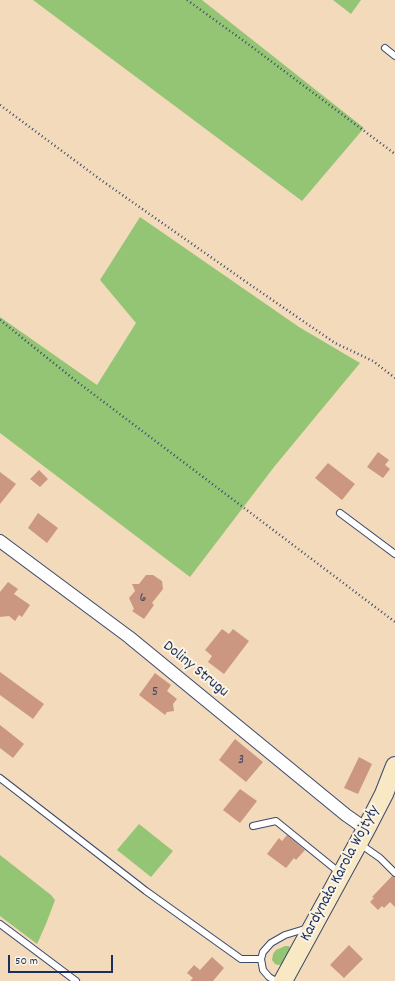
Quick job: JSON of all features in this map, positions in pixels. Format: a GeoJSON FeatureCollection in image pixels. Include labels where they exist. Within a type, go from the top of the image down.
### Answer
{"type":"FeatureCollection","features":[{"type":"Feature","properties":{"kind":"street","name":"Doliny Strugu"},"geometry":{"type":"LineString","coordinates":[[0,541],[129,637],[346,815],[363,836]]}},
{"type":"Feature","properties":{"kind":"street","name":"Kardynała Karola Wojtyły"},"geometry":{"type":"LineString","coordinates":[[283,981],[363,836],[384,794],[395,766]]}},
{"type":"Feature","properties":{"kind":"lane"},"geometry":{"type":"LineString","coordinates":[[385,48],[395,56]]}},
{"type":"Feature","properties":{"kind":"lane"},"geometry":{"type":"LineString","coordinates":[[340,513],[395,554]]}},
{"type":"Feature","properties":{"kind":"lane"},"geometry":{"type":"LineString","coordinates":[[0,778],[146,891],[241,959],[261,959]]}},
{"type":"Feature","properties":{"kind":"lane"},"geometry":{"type":"LineString","coordinates":[[253,826],[276,821],[342,874]]}},
{"type":"Feature","properties":{"kind":"lane"},"geometry":{"type":"LineString","coordinates":[[363,836],[380,858],[395,873]]}},
{"type":"Feature","properties":{"kind":"lane"},"geometry":{"type":"LineString","coordinates":[[0,924],[76,981]]}},
{"type":"Feature","properties":{"kind":"lane"},"geometry":{"type":"LineString","coordinates":[[276,981],[263,970],[261,959],[263,952],[271,943],[286,935],[313,926]]}},
{"type":"Feature","properties":{"kind":"path"},"geometry":{"type":"LineString","coordinates":[[188,0],[255,48],[395,154]]}},
{"type":"Feature","properties":{"kind":"path"},"geometry":{"type":"LineString","coordinates":[[0,105],[101,180],[252,286],[335,343],[373,361],[395,378]]}},
{"type":"Feature","properties":{"kind":"path"},"geometry":{"type":"LineString","coordinates":[[0,320],[95,395],[395,622]]}},
{"type":"Feature","properties":{"kind":"green space"},"geometry":{"type":"Polygon","coordinates":[[[33,0],[202,0],[364,128],[302,201],[33,0]]]}},
{"type":"Feature","properties":{"kind":"green space"},"geometry":{"type":"Polygon","coordinates":[[[333,0],[361,0],[351,14],[333,0]]]}},
{"type":"Feature","properties":{"kind":"green space"},"geometry":{"type":"Polygon","coordinates":[[[140,217],[299,327],[360,363],[274,467],[190,577],[0,433],[0,317],[97,385],[136,323],[100,280],[140,217]]]}},
{"type":"Feature","properties":{"kind":"green space"},"geometry":{"type":"Polygon","coordinates":[[[139,824],[173,851],[151,877],[117,850],[139,824]]]}},
{"type":"Feature","properties":{"kind":"green space"},"geometry":{"type":"Polygon","coordinates":[[[0,855],[51,895],[55,900],[37,944],[0,916],[0,855]]]}},
{"type":"Feature","properties":{"kind":"green space"},"geometry":{"type":"Polygon","coordinates":[[[289,946],[291,950],[283,964],[275,964],[272,960],[273,954],[276,950],[289,946]]]}},
{"type":"Feature","properties":{"kind":"building"},"geometry":{"type":"Polygon","coordinates":[[[378,452],[389,460],[385,465],[390,469],[383,478],[367,467],[378,452]]]}},
{"type":"Feature","properties":{"kind":"building"},"geometry":{"type":"Polygon","coordinates":[[[328,463],[355,484],[342,500],[315,478],[328,463]]]}},
{"type":"Feature","properties":{"kind":"building"},"geometry":{"type":"Polygon","coordinates":[[[39,470],[48,479],[40,487],[30,479],[39,470]]]}},
{"type":"Feature","properties":{"kind":"building"},"geometry":{"type":"Polygon","coordinates":[[[0,472],[16,484],[0,504],[0,472]]]}},
{"type":"Feature","properties":{"kind":"building"},"geometry":{"type":"Polygon","coordinates":[[[38,513],[58,528],[47,543],[28,528],[38,513]]]}},
{"type":"Feature","properties":{"kind":"building"},"geometry":{"type":"Polygon","coordinates":[[[146,575],[153,575],[162,581],[163,589],[152,603],[154,605],[144,619],[132,611],[134,609],[129,598],[135,591],[132,584],[139,584],[146,575]]]}},
{"type":"Feature","properties":{"kind":"building"},"geometry":{"type":"Polygon","coordinates":[[[8,582],[18,589],[14,594],[30,605],[22,617],[19,615],[15,621],[9,616],[0,617],[0,592],[8,582]]]}},
{"type":"Feature","properties":{"kind":"building"},"geometry":{"type":"Polygon","coordinates":[[[222,629],[229,634],[233,629],[249,641],[224,674],[208,662],[212,656],[205,650],[222,629]]]}},
{"type":"Feature","properties":{"kind":"building"},"geometry":{"type":"Polygon","coordinates":[[[0,672],[44,704],[33,719],[0,695],[0,672]]]}},
{"type":"Feature","properties":{"kind":"building"},"geometry":{"type":"Polygon","coordinates":[[[155,673],[171,685],[167,691],[177,699],[173,704],[174,711],[167,712],[165,715],[139,695],[155,673]]]}},
{"type":"Feature","properties":{"kind":"building"},"geometry":{"type":"Polygon","coordinates":[[[0,725],[24,744],[13,758],[0,748],[0,725]]]}},
{"type":"Feature","properties":{"kind":"building"},"geometry":{"type":"Polygon","coordinates":[[[235,739],[263,762],[246,782],[219,760],[235,739]]]}},
{"type":"Feature","properties":{"kind":"building"},"geometry":{"type":"Polygon","coordinates":[[[359,757],[372,764],[358,794],[344,788],[359,757]]]}},
{"type":"Feature","properties":{"kind":"building"},"geometry":{"type":"Polygon","coordinates":[[[240,789],[257,801],[240,823],[223,810],[240,789]]]}},
{"type":"Feature","properties":{"kind":"building"},"geometry":{"type":"Polygon","coordinates":[[[287,835],[305,850],[296,860],[294,858],[286,868],[267,854],[279,838],[282,841],[287,835]]]}},
{"type":"Feature","properties":{"kind":"building"},"geometry":{"type":"Polygon","coordinates":[[[392,876],[395,877],[395,907],[390,902],[384,908],[382,906],[378,910],[370,902],[374,898],[372,897],[392,876]]]}},
{"type":"Feature","properties":{"kind":"building"},"geometry":{"type":"Polygon","coordinates":[[[349,945],[363,959],[344,978],[330,965],[349,945]]]}},
{"type":"Feature","properties":{"kind":"building"},"geometry":{"type":"Polygon","coordinates":[[[212,957],[224,968],[213,981],[190,981],[193,978],[187,973],[194,965],[200,970],[212,957]]]}}]}
